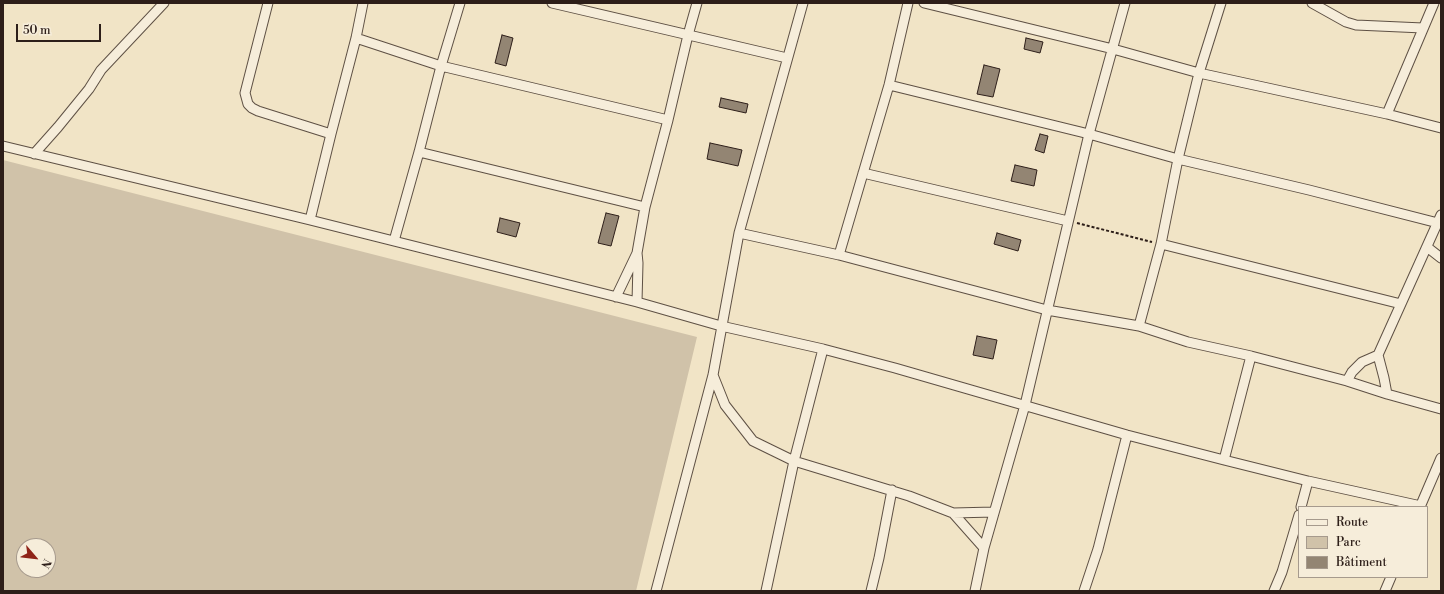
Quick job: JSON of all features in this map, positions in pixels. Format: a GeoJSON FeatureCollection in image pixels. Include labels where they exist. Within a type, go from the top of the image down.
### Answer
{"type":"FeatureCollection","features":[{"type":"Feature","properties":{"kind":"street"},"geometry":{"type":"LineString","coordinates":[[34,154],[90,89],[101,70],[164,3]]}},
{"type":"Feature","properties":{"kind":"street"},"geometry":{"type":"LineString","coordinates":[[268,3],[245,93],[248,104],[258,111],[331,134]]}},
{"type":"Feature","properties":{"kind":"street"},"geometry":{"type":"LineString","coordinates":[[310,220],[356,38],[363,3]]}},
{"type":"Feature","properties":{"kind":"street"},"geometry":{"type":"LineString","coordinates":[[394,241],[419,152],[440,66],[460,3]]}},
{"type":"Feature","properties":{"kind":"street"},"geometry":{"type":"LineString","coordinates":[[552,3],[787,58]]}},
{"type":"Feature","properties":{"kind":"street"},"geometry":{"type":"LineString","coordinates":[[637,302],[637,253],[645,207],[697,3]]}},
{"type":"Feature","properties":{"kind":"street"},"geometry":{"type":"LineString","coordinates":[[656,591],[713,375],[739,233],[803,3]]}},
{"type":"Feature","properties":{"kind":"street"},"geometry":{"type":"LineString","coordinates":[[839,254],[889,84],[908,3]]}},
{"type":"Feature","properties":{"kind":"street"},"geometry":{"type":"LineString","coordinates":[[924,3],[1113,49],[1199,73],[1387,114],[1441,128]]}},
{"type":"Feature","properties":{"kind":"street"},"geometry":{"type":"LineString","coordinates":[[975,591],[984,548],[1025,405],[1089,134],[1125,3]]}},
{"type":"Feature","properties":{"kind":"street"},"geometry":{"type":"LineString","coordinates":[[1139,326],[1161,244],[1178,159],[1199,73],[1221,3]]}},
{"type":"Feature","properties":{"kind":"street"},"geometry":{"type":"LineString","coordinates":[[1312,3],[1346,22],[1356,25],[1423,28]]}},
{"type":"Feature","properties":{"kind":"street"},"geometry":{"type":"LineString","coordinates":[[1387,114],[1434,3]]}},
{"type":"Feature","properties":{"kind":"street"},"geometry":{"type":"LineString","coordinates":[[356,38],[440,66],[668,120]]}},
{"type":"Feature","properties":{"kind":"street"},"geometry":{"type":"LineString","coordinates":[[889,84],[1089,134],[1178,159],[1439,219],[1378,355],[1387,394]]}},
{"type":"Feature","properties":{"kind":"street"},"geometry":{"type":"LineString","coordinates":[[3,146],[394,241],[637,302],[721,326],[823,349],[895,368],[1127,435],[1308,481],[1420,506],[1441,458]]}},
{"type":"Feature","properties":{"kind":"street"},"geometry":{"type":"LineString","coordinates":[[419,152],[645,207]]}},
{"type":"Feature","properties":{"kind":"street"},"geometry":{"type":"LineString","coordinates":[[863,173],[1068,221]]}},
{"type":"Feature","properties":{"kind":"street"},"geometry":{"type":"LineString","coordinates":[[739,233],[839,254],[1047,310],[1139,326],[1188,342],[1251,356],[1347,381],[1441,409]]}},
{"type":"Feature","properties":{"kind":"street"},"geometry":{"type":"LineString","coordinates":[[1161,244],[1401,304]]}},
{"type":"Feature","properties":{"kind":"street"},"geometry":{"type":"LineString","coordinates":[[1427,247],[1441,258]]}},
{"type":"Feature","properties":{"kind":"street"},"geometry":{"type":"LineString","coordinates":[[616,297],[637,253]]}},
{"type":"Feature","properties":{"kind":"street"},"geometry":{"type":"LineString","coordinates":[[766,591],[794,461],[823,349]]}},
{"type":"Feature","properties":{"kind":"street"},"geometry":{"type":"LineString","coordinates":[[1347,381],[1352,372],[1362,362],[1378,355]]}},
{"type":"Feature","properties":{"kind":"street"},"geometry":{"type":"LineString","coordinates":[[1224,460],[1251,356]]}},
{"type":"Feature","properties":{"kind":"street"},"geometry":{"type":"LineString","coordinates":[[713,375],[725,405],[750,438],[753,441],[794,461],[892,490],[953,513],[994,512]]}},
{"type":"Feature","properties":{"kind":"street"},"geometry":{"type":"LineString","coordinates":[[1084,591],[1098,549],[1127,435]]}},
{"type":"Feature","properties":{"kind":"street"},"geometry":{"type":"LineString","coordinates":[[1301,506],[1308,481]]}},
{"type":"Feature","properties":{"kind":"street"},"geometry":{"type":"LineString","coordinates":[[871,591],[880,558],[892,490]]}},
{"type":"Feature","properties":{"kind":"street"},"geometry":{"type":"LineString","coordinates":[[953,513],[984,548]]}},
{"type":"Feature","properties":{"kind":"street"},"geometry":{"type":"LineString","coordinates":[[1274,591],[1282,572],[1298,518]]}},
{"type":"Feature","properties":{"kind":"street"},"geometry":{"type":"LineString","coordinates":[[1385,591],[1391,578]]}},
{"type":"Feature","properties":{"kind":"path"},"geometry":{"type":"LineString","coordinates":[[1068,221],[1161,244]]}},
{"type":"Feature","properties":{"kind":"green space"},"geometry":{"type":"Polygon","coordinates":[[[3,160],[697,337],[636,591],[3,591],[3,160]]]}},
{"type":"Feature","properties":{"kind":"building"},"geometry":{"type":"Polygon","coordinates":[[[502,35],[513,38],[506,66],[495,63],[502,35]]]}},
{"type":"Feature","properties":{"kind":"building"},"geometry":{"type":"Polygon","coordinates":[[[1026,38],[1043,42],[1040,53],[1024,49],[1026,38]]]}},
{"type":"Feature","properties":{"kind":"building"},"geometry":{"type":"Polygon","coordinates":[[[984,65],[1000,69],[993,97],[977,94],[984,65]]]}},
{"type":"Feature","properties":{"kind":"building"},"geometry":{"type":"Polygon","coordinates":[[[721,98],[748,104],[746,113],[719,107],[721,98]]]}},
{"type":"Feature","properties":{"kind":"building"},"geometry":{"type":"Polygon","coordinates":[[[1040,134],[1048,136],[1044,153],[1035,150],[1040,134]]]}},
{"type":"Feature","properties":{"kind":"building"},"geometry":{"type":"Polygon","coordinates":[[[710,143],[742,150],[738,166],[707,159],[710,143]]]}},
{"type":"Feature","properties":{"kind":"building"},"geometry":{"type":"Polygon","coordinates":[[[1015,165],[1037,170],[1034,186],[1011,181],[1015,165]]]}},
{"type":"Feature","properties":{"kind":"building"},"geometry":{"type":"Polygon","coordinates":[[[606,213],[619,216],[611,246],[598,243],[606,213]]]}},
{"type":"Feature","properties":{"kind":"building"},"geometry":{"type":"Polygon","coordinates":[[[500,218],[520,223],[516,237],[497,232],[500,218]]]}},
{"type":"Feature","properties":{"kind":"building"},"geometry":{"type":"Polygon","coordinates":[[[997,233],[1021,240],[1018,251],[994,244],[997,233]]]}},
{"type":"Feature","properties":{"kind":"building"},"geometry":{"type":"Polygon","coordinates":[[[977,336],[997,340],[993,359],[973,355],[977,336]]]}}]}
